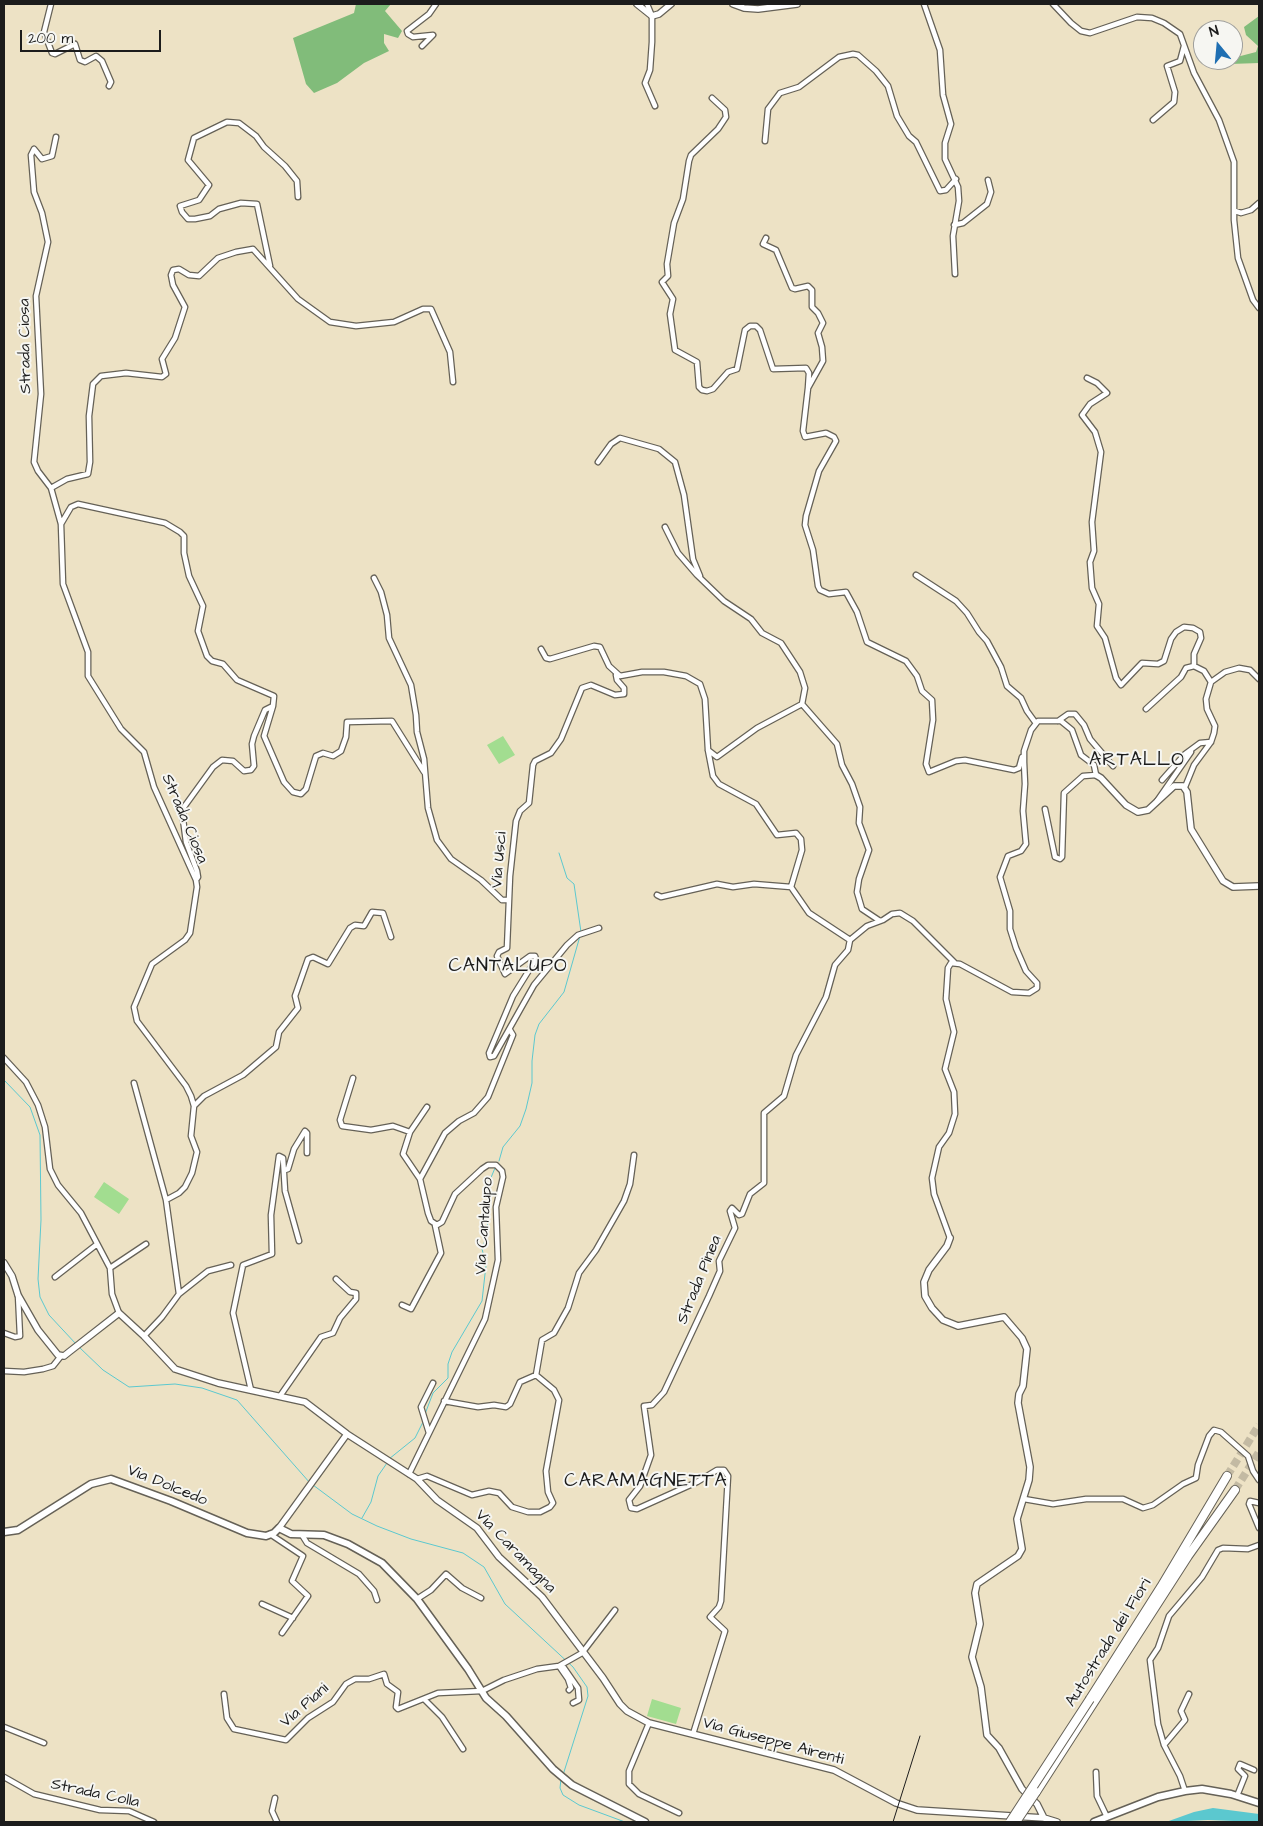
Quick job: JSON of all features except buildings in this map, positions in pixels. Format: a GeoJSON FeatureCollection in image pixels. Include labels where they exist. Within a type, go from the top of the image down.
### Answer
{"type":"FeatureCollection","features":[{"type":"Feature","properties":{"kind":"highway","name":"Autostrada dei Fiori"},"geometry":{"type":"LineString","coordinates":[[1016,1822],[1092,1701],[1227,1476]]}},
{"type":"Feature","properties":{"kind":"highway","name":"Autostrada dei Fiori"},"geometry":{"type":"LineString","coordinates":[[1010,1822],[1234,1490]]}},
{"type":"Feature","properties":{"kind":"main road","name":"Via Dolcedo"},"geometry":{"type":"LineString","coordinates":[[4,1532],[18,1530],[91,1484],[111,1479],[171,1501],[247,1533],[257,1536],[270,1534]]}},
{"type":"Feature","properties":{"kind":"main road"},"geometry":{"type":"LineString","coordinates":[[270,1534],[279,1528],[291,1534],[324,1536],[366,1552],[387,1567],[417,1599],[489,1702],[506,1716],[556,1773],[645,1822]]}},
{"type":"Feature","properties":{"kind":"main road"},"geometry":{"type":"LineString","coordinates":[[1094,1822],[1158,1797],[1202,1789],[1237,1796],[1259,1803]]}},
{"type":"Feature","properties":{"kind":"street"},"geometry":{"type":"LineString","coordinates":[[51,4],[44,32],[52,53],[54,54],[75,44],[80,60],[85,62],[96,56],[102,61],[111,82],[109,86]]}},
{"type":"Feature","properties":{"kind":"street"},"geometry":{"type":"LineString","coordinates":[[422,46],[433,35],[413,37],[408,34],[407,30],[429,14],[436,4]]}},
{"type":"Feature","properties":{"kind":"street"},"geometry":{"type":"LineString","coordinates":[[637,4],[652,16]]}},
{"type":"Feature","properties":{"kind":"street"},"geometry":{"type":"LineString","coordinates":[[647,4],[652,16],[652,62],[645,83],[655,106]]}},
{"type":"Feature","properties":{"kind":"street"},"geometry":{"type":"LineString","coordinates":[[652,16],[659,14],[671,4]]}},
{"type":"Feature","properties":{"kind":"street"},"geometry":{"type":"LineString","coordinates":[[733,4],[744,8],[758,9],[796,4]]}},
{"type":"Feature","properties":{"kind":"street"},"geometry":{"type":"LineString","coordinates":[[924,4],[940,50],[943,95],[951,124],[946,143],[945,159],[956,180],[959,196],[953,242],[956,274]]}},
{"type":"Feature","properties":{"kind":"street"},"geometry":{"type":"LineString","coordinates":[[1053,4],[1081,31],[1090,33],[1137,17],[1152,18],[1177,30],[1194,73],[1216,115],[1234,162],[1238,258],[1253,300],[1259,308]]}},
{"type":"Feature","properties":{"kind":"street"},"geometry":{"type":"LineString","coordinates":[[1153,120],[1162,115],[1174,102],[1175,92],[1167,66],[1180,61],[1184,46]]}},
{"type":"Feature","properties":{"kind":"street"},"geometry":{"type":"LineString","coordinates":[[765,141],[768,109],[780,93],[799,87],[839,56],[858,55],[876,71],[888,86],[897,116],[909,136],[916,142],[940,191],[946,190],[956,180]]}},
{"type":"Feature","properties":{"kind":"street"},"geometry":{"type":"LineString","coordinates":[[712,98],[723,107],[726,117],[718,129],[691,155],[683,199],[674,223],[667,264],[668,276],[662,282],[673,299],[670,314],[675,350],[697,362],[699,387],[702,390],[708,391],[728,372],[737,369],[745,330],[750,326],[756,326],[760,330],[773,369],[806,368],[809,373],[804,419],[805,437],[826,433],[834,437],[836,441],[819,471],[806,516],[805,526],[813,550],[818,586],[820,590],[829,594],[846,592],[857,612],[867,642],[906,661],[917,676],[922,691],[932,700],[933,720],[927,769],[930,772],[956,761],[965,760],[1017,770],[1035,722]]}},
{"type":"Feature","properties":{"kind":"street"},"geometry":{"type":"LineString","coordinates":[[270,268],[258,207],[255,203],[233,205],[219,209],[210,216],[195,219],[188,219],[182,212],[180,206],[199,200],[208,185],[188,160],[194,138],[227,122],[239,124],[256,136],[264,147],[286,166],[296,181],[298,197]]}},
{"type":"Feature","properties":{"kind":"street","name":"Strada Ciosa"},"geometry":{"type":"LineString","coordinates":[[56,137],[52,156],[42,159],[36,150],[31,151],[34,192],[42,214],[48,242],[36,296],[41,394],[34,455],[38,471],[51,488],[61,524],[63,584],[88,652],[88,676],[121,730],[144,752],[154,786],[196,880],[190,933],[185,940],[152,964],[147,979],[135,1001],[134,1011],[139,1024],[186,1086],[194,1106],[191,1136],[197,1148],[195,1165],[185,1186],[179,1193],[166,1200]]}},
{"type":"Feature","properties":{"kind":"street"},"geometry":{"type":"LineString","coordinates":[[954,224],[969,220],[987,204],[991,192],[988,180]]}},
{"type":"Feature","properties":{"kind":"street"},"geometry":{"type":"LineString","coordinates":[[1235,211],[1241,213],[1251,210],[1259,203]]}},
{"type":"Feature","properties":{"kind":"street"},"geometry":{"type":"LineString","coordinates":[[766,238],[763,244],[776,250],[792,288],[808,286],[812,290],[812,307],[822,321],[818,333],[822,346],[823,362],[808,388]]}},
{"type":"Feature","properties":{"kind":"street"},"geometry":{"type":"LineString","coordinates":[[51,488],[66,480],[88,474],[90,462],[89,416],[94,384],[101,376],[126,373],[162,377],[166,374],[162,359],[175,338],[184,307],[173,285],[171,276],[173,270],[180,269],[189,275],[199,276],[218,258],[253,249],[298,299],[330,322],[356,326],[394,322],[423,309],[431,308],[450,352],[453,382]]}},
{"type":"Feature","properties":{"kind":"street"},"geometry":{"type":"LineString","coordinates":[[1087,378],[1104,388],[1107,393],[1090,404],[1082,415],[1095,432],[1101,452],[1092,522],[1094,551],[1090,565],[1092,588],[1099,604],[1097,626],[1105,638],[1117,681],[1121,685],[1125,684],[1142,663],[1158,664],[1164,661],[1171,639],[1176,632],[1184,627],[1193,628],[1200,632],[1201,638],[1194,654],[1194,666]]}},
{"type":"Feature","properties":{"kind":"street"},"geometry":{"type":"LineString","coordinates":[[598,462],[611,444],[620,438],[659,449],[675,462],[684,495],[694,564],[704,582]]}},
{"type":"Feature","properties":{"kind":"street"},"geometry":{"type":"LineString","coordinates":[[61,524],[71,507],[78,504],[165,523],[184,536],[184,553],[189,576],[202,606],[198,631],[209,659],[223,664],[237,680],[254,689],[271,693],[275,700],[264,736],[284,782],[293,792],[301,794],[306,790],[316,756],[323,753],[333,756],[341,751],[346,737],[347,722],[392,721],[424,772]]}},
{"type":"Feature","properties":{"kind":"street"},"geometry":{"type":"LineString","coordinates":[[665,527],[678,552],[704,582],[724,601],[751,619],[762,633],[784,646],[804,680],[806,688],[802,704],[758,728],[717,756],[708,750]]}},
{"type":"Feature","properties":{"kind":"street"},"geometry":{"type":"LineString","coordinates":[[916,575],[956,601],[967,613],[979,632],[988,641],[1007,686],[1022,698],[1026,711],[1035,722]]}},
{"type":"Feature","properties":{"kind":"street"},"geometry":{"type":"LineString","coordinates":[[374,578],[381,592],[389,638],[411,685],[416,707],[417,732],[424,759],[428,808],[433,830],[441,847],[451,859],[481,880],[500,898],[509,900]]}},
{"type":"Feature","properties":{"kind":"street"},"geometry":{"type":"LineString","coordinates":[[541,649],[546,658],[550,659],[594,646],[600,647],[616,675],[625,677],[642,672],[664,672],[686,676],[700,684],[706,699],[708,750],[713,776],[719,784],[756,804],[777,835],[796,833],[798,835],[802,850],[791,887]]}},
{"type":"Feature","properties":{"kind":"street"},"geometry":{"type":"LineString","coordinates":[[1146,709],[1181,677],[1186,668],[1194,666],[1204,671],[1211,682]]}},
{"type":"Feature","properties":{"kind":"street"},"geometry":{"type":"LineString","coordinates":[[1259,679],[1250,670],[1239,668],[1225,672],[1211,682],[1206,699],[1207,709],[1215,726],[1211,742],[1194,765],[1185,787],[1191,829],[1223,881],[1233,887],[1259,886]]}},
{"type":"Feature","properties":{"kind":"street","name":"Via Usci"},"geometry":{"type":"LineString","coordinates":[[510,1030],[494,1056],[490,1057],[491,1049],[513,996],[536,959],[535,956],[530,956],[505,974],[497,956],[499,952],[507,948],[516,821],[520,810],[529,803],[533,765],[535,761],[551,753],[561,739],[582,688],[591,685],[621,696],[625,690],[617,680],[616,675]]}},
{"type":"Feature","properties":{"kind":"street"},"geometry":{"type":"LineString","coordinates":[[802,704],[837,744],[842,765],[852,784],[860,808],[860,826],[869,847],[857,892],[862,909],[880,921]]}},
{"type":"Feature","properties":{"kind":"street"},"geometry":{"type":"LineString","coordinates":[[196,880],[198,875],[186,842],[183,819],[184,807],[213,767],[222,760],[233,761],[244,771],[251,770],[254,766],[252,744],[254,736],[266,709],[273,706]]}},
{"type":"Feature","properties":{"kind":"street"},"geometry":{"type":"LineString","coordinates":[[1058,721],[1068,714],[1075,714],[1084,725],[1090,738],[1113,766]]}},
{"type":"Feature","properties":{"kind":"street"},"geometry":{"type":"LineString","coordinates":[[1035,722],[1058,721],[1067,724],[1072,730],[1081,755],[1094,765],[1096,775],[1131,809],[1143,812],[1174,786],[1180,785],[1185,787]]}},
{"type":"Feature","properties":{"kind":"street"},"geometry":{"type":"LineString","coordinates":[[1154,804],[1192,751],[1200,743],[1211,742]]}},
{"type":"Feature","properties":{"kind":"street"},"geometry":{"type":"LineString","coordinates":[[657,895],[661,897],[717,884],[733,887],[754,884],[791,887],[809,913],[850,940],[867,926],[900,913],[913,921],[956,963],[1012,992],[1029,993],[1037,988],[1037,983],[1026,971],[1016,948],[1010,929],[1010,911],[1000,882],[1008,856],[1021,851],[1026,844],[1023,810],[1024,751]]}},
{"type":"Feature","properties":{"kind":"street"},"geometry":{"type":"LineString","coordinates":[[1162,780],[1185,754],[1192,751]]}},
{"type":"Feature","properties":{"kind":"street"},"geometry":{"type":"LineString","coordinates":[[1045,809],[1055,856],[1060,858],[1062,857],[1064,793],[1084,776],[1096,775]]}},
{"type":"Feature","properties":{"kind":"street"},"geometry":{"type":"LineString","coordinates":[[194,1106],[204,1096],[243,1075],[276,1047],[279,1032],[298,1008],[295,996],[308,959],[313,957],[328,964],[350,928],[355,925],[364,926],[372,912],[383,913],[391,937]]}},
{"type":"Feature","properties":{"kind":"street"},"geometry":{"type":"LineString","coordinates":[[420,1179],[445,1133],[458,1121],[474,1113],[488,1097],[513,1035],[510,1030],[534,985],[567,945],[578,935],[599,928]]}},
{"type":"Feature","properties":{"kind":"street","name":"Strada Pinea"},"geometry":{"type":"LineString","coordinates":[[692,1734],[726,1631],[710,1617],[719,1607],[721,1601],[727,1474],[724,1470],[717,1470],[697,1482],[637,1509],[631,1508],[630,1500],[640,1486],[651,1455],[644,1406],[652,1404],[664,1392],[709,1296],[720,1270],[719,1260],[735,1228],[730,1211],[732,1208],[739,1215],[742,1214],[750,1194],[764,1183],[764,1113],[784,1096],[796,1055],[826,997],[835,965],[848,950],[850,940]]}},
{"type":"Feature","properties":{"kind":"street"},"geometry":{"type":"LineString","coordinates":[[956,963],[951,963],[948,968],[946,999],[954,1032],[945,1069],[954,1092],[955,1114],[949,1133],[939,1147],[932,1178],[934,1194],[950,1238],[947,1246],[929,1270],[924,1282],[927,1301],[948,1324],[958,1326],[1004,1318],[1026,1342],[1024,1378],[1018,1403],[1030,1467],[1024,1499],[1016,1519],[1022,1549],[1018,1556],[988,1575],[976,1587],[980,1624],[972,1657],[981,1688],[987,1735],[999,1748],[1022,1789],[1037,1804],[1044,1818]]}},
{"type":"Feature","properties":{"kind":"street"},"geometry":{"type":"LineString","coordinates":[[4,1058],[26,1082],[38,1104],[45,1127],[47,1157],[54,1179],[81,1213],[96,1245],[110,1268],[112,1294],[119,1313],[69,1352],[61,1356],[53,1366],[24,1372],[4,1371]]}},
{"type":"Feature","properties":{"kind":"street"},"geometry":{"type":"LineString","coordinates":[[353,1078],[340,1120],[342,1126],[371,1130],[393,1126],[410,1132]]}},
{"type":"Feature","properties":{"kind":"street"},"geometry":{"type":"LineString","coordinates":[[134,1083],[166,1200],[179,1294]]}},
{"type":"Feature","properties":{"kind":"street"},"geometry":{"type":"LineString","coordinates":[[402,1305],[412,1310],[441,1253],[435,1224],[428,1214],[420,1179],[403,1154],[410,1132],[427,1107]]}},
{"type":"Feature","properties":{"kind":"street"},"geometry":{"type":"LineString","coordinates":[[285,1170],[288,1169],[294,1149],[305,1131],[307,1133],[307,1153]]}},
{"type":"Feature","properties":{"kind":"street"},"geometry":{"type":"LineString","coordinates":[[536,1375],[542,1340],[554,1333],[568,1308],[580,1273],[596,1250],[624,1201],[630,1184],[634,1154]]}},
{"type":"Feature","properties":{"kind":"street"},"geometry":{"type":"LineString","coordinates":[[251,1390],[233,1313],[243,1265],[272,1254],[271,1211],[279,1156],[283,1158],[285,1191],[299,1241]]}},
{"type":"Feature","properties":{"kind":"street","name":"Via Cantalupo"},"geometry":{"type":"LineString","coordinates":[[409,1474],[485,1318],[490,1302],[498,1260],[496,1207],[503,1177],[499,1167],[488,1165],[472,1177],[455,1194],[440,1225],[435,1224]]}},
{"type":"Feature","properties":{"kind":"street"},"geometry":{"type":"LineString","coordinates":[[110,1268],[146,1244]]}},
{"type":"Feature","properties":{"kind":"street"},"geometry":{"type":"LineString","coordinates":[[55,1277],[96,1245]]}},
{"type":"Feature","properties":{"kind":"street"},"geometry":{"type":"LineString","coordinates":[[4,1263],[12,1276],[18,1295],[38,1330],[61,1356]]}},
{"type":"Feature","properties":{"kind":"street"},"geometry":{"type":"LineString","coordinates":[[144,1336],[162,1318],[179,1294],[208,1271],[231,1265]]}},
{"type":"Feature","properties":{"kind":"street"},"geometry":{"type":"LineString","coordinates":[[280,1396],[321,1337],[333,1333],[340,1318],[356,1299],[356,1293],[350,1292],[336,1279]]}},
{"type":"Feature","properties":{"kind":"street"},"geometry":{"type":"LineString","coordinates":[[4,1334],[15,1337],[20,1336],[18,1295]]}},
{"type":"Feature","properties":{"kind":"street","name":"Via Caramagna"},"geometry":{"type":"LineString","coordinates":[[119,1313],[175,1369],[251,1390],[298,1399],[313,1406],[347,1434],[417,1479],[437,1500],[477,1528],[499,1557],[542,1596],[565,1625],[582,1653],[627,1711]]}},
{"type":"Feature","properties":{"kind":"street"},"geometry":{"type":"LineString","coordinates":[[444,1401],[478,1407],[494,1405],[507,1407],[520,1382],[536,1375]]}},
{"type":"Feature","properties":{"kind":"street"},"geometry":{"type":"LineString","coordinates":[[417,1479],[428,1477],[472,1495],[487,1491],[499,1493],[510,1506],[528,1512],[542,1511],[553,1504],[548,1492],[546,1471],[559,1400],[554,1390],[536,1375]]}},
{"type":"Feature","properties":{"kind":"street"},"geometry":{"type":"LineString","coordinates":[[429,1432],[421,1407],[433,1382]]}},
{"type":"Feature","properties":{"kind":"street"},"geometry":{"type":"LineString","coordinates":[[1024,1499],[1053,1504],[1086,1499],[1123,1499],[1143,1508],[1153,1505],[1183,1484],[1196,1478],[1198,1464],[1209,1436],[1214,1430],[1222,1432],[1248,1456],[1253,1471],[1259,1480]]}},
{"type":"Feature","properties":{"kind":"street"},"geometry":{"type":"LineString","coordinates":[[279,1528],[347,1434]]}},
{"type":"Feature","properties":{"kind":"street"},"geometry":{"type":"LineString","coordinates":[[1259,1503],[1250,1501],[1249,1504],[1259,1528]]}},
{"type":"Feature","properties":{"kind":"street"},"geometry":{"type":"LineString","coordinates":[[270,1534],[303,1556],[292,1581],[308,1596],[282,1634]]}},
{"type":"Feature","properties":{"kind":"street"},"geometry":{"type":"LineString","coordinates":[[302,1535],[307,1543],[359,1574],[374,1590],[377,1600]]}},
{"type":"Feature","properties":{"kind":"street"},"geometry":{"type":"LineString","coordinates":[[1185,1791],[1180,1776],[1164,1745],[1158,1724],[1150,1660],[1158,1648],[1171,1612],[1202,1577],[1217,1552],[1223,1548],[1248,1549],[1259,1546]]}},
{"type":"Feature","properties":{"kind":"street"},"geometry":{"type":"LineString","coordinates":[[417,1599],[431,1590],[446,1574],[462,1588],[480,1598]]}},
{"type":"Feature","properties":{"kind":"street"},"geometry":{"type":"LineString","coordinates":[[262,1604],[293,1618]]}},
{"type":"Feature","properties":{"kind":"street"},"geometry":{"type":"LineString","coordinates":[[582,1653],[615,1610]]}},
{"type":"Feature","properties":{"kind":"street","name":"Via Piani"},"geometry":{"type":"LineString","coordinates":[[224,1694],[227,1718],[234,1729],[286,1740],[308,1718],[333,1702],[346,1684],[355,1679],[369,1679],[384,1674],[387,1684],[398,1692],[396,1708],[398,1709],[425,1700],[438,1693],[482,1691],[513,1677],[560,1665],[582,1653]]}},
{"type":"Feature","properties":{"kind":"street"},"geometry":{"type":"LineString","coordinates":[[560,1665],[572,1688],[569,1690]]}},
{"type":"Feature","properties":{"kind":"street"},"geometry":{"type":"LineString","coordinates":[[560,1665],[578,1688],[579,1700],[573,1703]]}},
{"type":"Feature","properties":{"kind":"street"},"geometry":{"type":"LineString","coordinates":[[1164,1745],[1185,1720],[1181,1712],[1189,1694]]}},
{"type":"Feature","properties":{"kind":"street"},"geometry":{"type":"LineString","coordinates":[[425,1700],[442,1717],[463,1749]]}},
{"type":"Feature","properties":{"kind":"street","name":"Via Giuseppe Airenti"},"geometry":{"type":"LineString","coordinates":[[627,1711],[649,1723],[834,1770],[896,1803],[917,1810],[1044,1818],[1057,1822]]}},
{"type":"Feature","properties":{"kind":"street"},"geometry":{"type":"LineString","coordinates":[[649,1723],[629,1771],[629,1784],[639,1794],[679,1813]]}},
{"type":"Feature","properties":{"kind":"street"},"geometry":{"type":"LineString","coordinates":[[4,1726],[44,1743]]}},
{"type":"Feature","properties":{"kind":"street"},"geometry":{"type":"LineString","coordinates":[[1237,1796],[1245,1776],[1238,1769],[1240,1764],[1254,1770]]}},
{"type":"Feature","properties":{"kind":"street"},"geometry":{"type":"LineString","coordinates":[[1096,1772],[1097,1796],[1107,1817]]}},
{"type":"Feature","properties":{"kind":"street","name":"Strada Colla"},"geometry":{"type":"LineString","coordinates":[[4,1776],[34,1794],[100,1810],[129,1811],[154,1822]]}},
{"type":"Feature","properties":{"kind":"street"},"geometry":{"type":"LineString","coordinates":[[275,1798],[272,1811],[277,1822]]}},
{"type":"Feature","properties":{"kind":"green space"},"geometry":{"type":"Polygon","coordinates":[[[356,4],[391,4],[385,11],[402,31],[398,38],[384,34],[384,43],[389,51],[364,63],[337,83],[314,93],[306,84],[293,38],[354,13],[356,4]]]}},
{"type":"Feature","properties":{"kind":"green space"},"geometry":{"type":"Polygon","coordinates":[[[1259,16],[1259,63],[1243,64],[1243,55],[1256,52],[1258,46],[1246,35],[1244,27],[1259,16]]]}},
{"type":"Feature","properties":{"kind":"green space"},"geometry":{"type":"Polygon","coordinates":[[[503,736],[515,755],[499,764],[487,745],[503,736]]]}},
{"type":"Feature","properties":{"kind":"green space"},"geometry":{"type":"Polygon","coordinates":[[[104,1182],[129,1199],[119,1214],[94,1197],[104,1182]]]}},
{"type":"Feature","properties":{"kind":"green space"},"geometry":{"type":"Polygon","coordinates":[[[652,1699],[681,1708],[676,1724],[647,1716],[652,1699]]]}},
{"type":"Feature","properties":{"kind":"water"},"geometry":{"type":"Polygon","coordinates":[[[1213,1808],[1259,1814],[1259,1822],[1208,1820],[1166,1822],[1194,1812],[1213,1808]]]}},
{"type":"Feature","properties":{"kind":"waterway"},"geometry":{"type":"LineString","coordinates":[[559,853],[567,878],[574,884],[581,932]]}},
{"type":"Feature","properties":{"kind":"waterway"},"geometry":{"type":"LineString","coordinates":[[499,1161],[503,1147],[520,1126],[526,1109],[532,1083],[535,1035],[539,1024],[564,992],[580,936]]}},
{"type":"Feature","properties":{"kind":"waterway"},"geometry":{"type":"LineString","coordinates":[[4,1080],[30,1107],[40,1135],[41,1220],[38,1279],[40,1297],[49,1315],[76,1344]]}},
{"type":"Feature","properties":{"kind":"waterway"},"geometry":{"type":"LineString","coordinates":[[425,1414],[433,1393],[448,1378],[448,1364],[452,1352],[482,1301],[486,1265],[482,1249],[488,1232],[487,1218],[490,1205],[490,1180],[495,1168]]}},
{"type":"Feature","properties":{"kind":"waterway"},"geometry":{"type":"LineString","coordinates":[[79,1347],[103,1370],[129,1387],[175,1384],[202,1388],[237,1400],[310,1483]]}},
{"type":"Feature","properties":{"kind":"waterway"},"geometry":{"type":"LineString","coordinates":[[389,1459],[415,1438],[424,1420]]}},
{"type":"Feature","properties":{"kind":"waterway"},"geometry":{"type":"LineString","coordinates":[[362,1518],[371,1502],[378,1476],[387,1463]]}},
{"type":"Feature","properties":{"kind":"waterway"},"geometry":{"type":"LineString","coordinates":[[313,1485],[352,1514],[377,1526],[411,1539],[463,1553],[484,1567],[505,1604],[573,1667],[587,1687],[588,1696],[563,1775]]}},
{"type":"Feature","properties":{"kind":"waterway"},"geometry":{"type":"LineString","coordinates":[[561,1779],[560,1788],[563,1795],[579,1805],[625,1822]]}},
{"type":"Feature","properties":{"kind":"tunnel"},"geometry":{"type":"LineString","coordinates":[[1227,1476],[1259,1425]]}},
{"type":"Feature","properties":{"kind":"tunnel"},"geometry":{"type":"LineString","coordinates":[[1235,1490],[1259,1452]]}},
{"type":"Feature","properties":{"kind":"railway"},"geometry":{"type":"LineString","coordinates":[[893,1822],[920,1736]]}},
{"type":"Feature","properties":{"kind":"district","name":"ARTALLO"},"geometry":{"type":"Point","coordinates":[1137,761]}},
{"type":"Feature","properties":{"kind":"district","name":"CANTALUPO"},"geometry":{"type":"Point","coordinates":[508,967]}},
{"type":"Feature","properties":{"kind":"district","name":"CARAMAGNETTA"},"geometry":{"type":"Point","coordinates":[646,1482]}}]}
